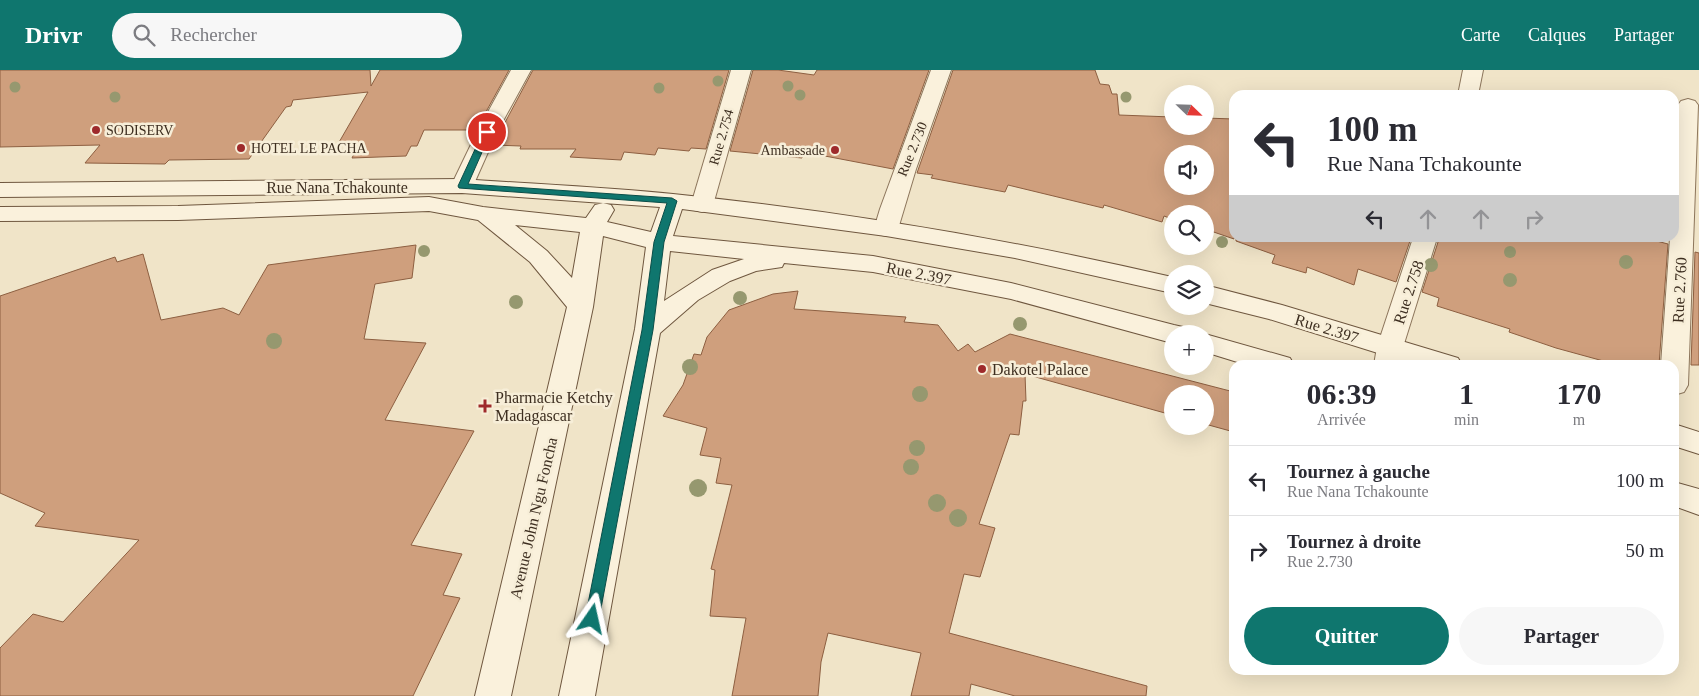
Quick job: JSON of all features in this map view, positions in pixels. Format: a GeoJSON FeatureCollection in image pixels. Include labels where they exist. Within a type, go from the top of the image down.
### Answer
{"type":"FeatureCollection","features":[{"type":"Feature","properties":{"kind":"main road"},"geometry":{"type":"LineString","coordinates":[[462,186],[487,132],[521,70]]}},
{"type":"Feature","properties":{"kind":"main road","name":"Rue 2.754"},"geometry":{"type":"LineString","coordinates":[[702,205],[741,70]]}},
{"type":"Feature","properties":{"kind":"main road","name":"Rue 2.730"},"geometry":{"type":"LineString","coordinates":[[886,229],[897,187],[922,126],[941,70]]}},
{"type":"Feature","properties":{"kind":"main road"},"geometry":{"type":"LineString","coordinates":[[1469,90],[1473,70]]}},
{"type":"Feature","properties":{"kind":"main road","name":"Rue 2.760"},"geometry":{"type":"LineString","coordinates":[[1675,360],[1688,105]]}},
{"type":"Feature","properties":{"kind":"main road","name":"Rue Nana Tchakounte"},"geometry":{"type":"LineString","coordinates":[[0,190],[462,186],[672,201]]}},
{"type":"Feature","properties":{"kind":"main road","name":"Avenue John Ngu Foncha"},"geometry":{"type":"LineString","coordinates":[[493,696],[580,307],[593,226],[611,198]]}},
{"type":"Feature","properties":{"kind":"main road"},"geometry":{"type":"LineString","coordinates":[[577,696],[648,330],[659,242],[672,201],[886,229],[1014,250],[1164,283]]}},
{"type":"Feature","properties":{"kind":"main road","name":"Rue Nana Tchakounte"},"geometry":{"type":"LineString","coordinates":[[0,214],[178,213],[429,204],[483,214],[593,226],[659,242]]}},
{"type":"Feature","properties":{"kind":"main road"},"geometry":{"type":"LineString","coordinates":[[483,214],[513,233],[552,268],[580,307]]}},
{"type":"Feature","properties":{"kind":"main road","name":"Rue 2.397"},"geometry":{"type":"LineString","coordinates":[[659,242],[873,264],[1011,291],[1164,331]]}},
{"type":"Feature","properties":{"kind":"main road","name":"Rue 2.758"},"geometry":{"type":"LineString","coordinates":[[1389,356],[1424,242]]}},
{"type":"Feature","properties":{"kind":"main road"},"geometry":{"type":"LineString","coordinates":[[648,330],[676,303],[719,277],[766,261],[811,258]]}},
{"type":"Feature","properties":{"kind":"main road","name":"Rue 2.397"},"geometry":{"type":"LineString","coordinates":[[1214,296],[1273,311],[1389,356],[1415,360]]}},
{"type":"Feature","properties":{"kind":"main road"},"geometry":{"type":"LineString","coordinates":[[1214,346],[1263,360]]}},
{"type":"Feature","properties":{"kind":"main road"},"geometry":{"type":"LineString","coordinates":[[1679,437],[1699,443]]}},
{"type":"Feature","properties":{"kind":"main road"},"geometry":{"type":"LineString","coordinates":[[1679,496],[1699,502]]}},
{"type":"Feature","properties":{"kind":"building"},"geometry":{"type":"Polygon","coordinates":[[[0,70],[370,70],[371,86],[380,70],[509,70],[476,130],[424,130],[417,146],[411,146],[406,156],[352,158],[359,144],[338,144],[368,92],[293,100],[291,106],[286,107],[249,159],[169,160],[165,164],[85,163],[100,145],[0,147],[0,70]]]}},
{"type":"Feature","properties":{"kind":"building"},"geometry":{"type":"Polygon","coordinates":[[[533,70],[729,70],[706,149],[691,148],[689,151],[658,148],[655,155],[624,152],[621,160],[570,157],[576,149],[520,149],[521,146],[493,145],[533,70]]]}},
{"type":"Feature","properties":{"kind":"building"},"geometry":{"type":"Polygon","coordinates":[[[753,70],[778,70],[814,75],[817,70],[929,70],[893,169],[804,152],[802,158],[730,151],[753,70]]]}},
{"type":"Feature","properties":{"kind":"building"},"geometry":{"type":"Polygon","coordinates":[[[953,70],[1095,70],[1100,84],[1109,85],[1112,94],[1117,94],[1119,115],[1164,117],[1164,135],[1214,135],[1214,118],[1229,119],[1229,237],[1214,232],[1214,205],[1164,205],[1162,222],[1104,205],[1103,208],[1008,185],[1005,192],[931,178],[933,175],[917,173],[953,70]]]}},
{"type":"Feature","properties":{"kind":"building"},"geometry":{"type":"Polygon","coordinates":[[[1239,242],[1410,242],[1396,282],[1358,269],[1354,285],[1307,267],[1306,273],[1272,263],[1275,255],[1239,242]]]}},
{"type":"Feature","properties":{"kind":"building"},"geometry":{"type":"Polygon","coordinates":[[[1438,242],[1660,242],[1668,244],[1659,360],[1600,360],[1556,348],[1509,332],[1510,329],[1437,306],[1439,298],[1422,292],[1438,242]]]}},
{"type":"Feature","properties":{"kind":"building"},"geometry":{"type":"Polygon","coordinates":[[[416,245],[412,278],[375,284],[364,339],[426,343],[385,420],[474,431],[411,545],[462,554],[443,595],[460,598],[413,696],[0,696],[0,648],[33,614],[63,622],[139,540],[35,526],[45,513],[0,493],[0,296],[115,257],[117,262],[143,254],[161,320],[223,308],[239,315],[268,265],[416,245]]]}},
{"type":"Feature","properties":{"kind":"building"},"geometry":{"type":"Polygon","coordinates":[[[1695,252],[1699,253],[1699,365],[1691,365],[1695,252]]]}},
{"type":"Feature","properties":{"kind":"building"},"geometry":{"type":"Polygon","coordinates":[[[798,291],[794,309],[906,317],[904,322],[938,325],[958,351],[968,344],[975,352],[1010,334],[1207,385],[1164,385],[1164,413],[1025,374],[1026,401],[1023,401],[1019,435],[1010,434],[979,524],[995,528],[980,577],[964,574],[949,633],[1147,686],[1146,696],[1015,696],[971,684],[969,696],[911,696],[921,653],[828,633],[821,662],[818,696],[732,696],[746,618],[710,616],[715,570],[711,569],[732,485],[716,483],[721,458],[700,455],[707,428],[663,416],[683,385],[694,354],[701,355],[707,337],[729,310],[773,294],[798,291]]]}},
{"type":"Feature","properties":{"kind":"building"},"geometry":{"type":"Polygon","coordinates":[[[1214,387],[1229,391],[1229,431],[1214,426],[1214,387]]]}},
{"type":"Feature","properties":{"kind":"place","name":"SODISERV"},"geometry":{"type":"Point","coordinates":[96,130]}},
{"type":"Feature","properties":{"kind":"place","name":"HOTEL LE PACHA"},"geometry":{"type":"Point","coordinates":[241,148]}},
{"type":"Feature","properties":{"kind":"place","name":"Ambassade"},"geometry":{"type":"Point","coordinates":[835,150]}},
{"type":"Feature","properties":{"kind":"place","name":"Dakotel Palace"},"geometry":{"type":"Point","coordinates":[982,369]}},
{"type":"Feature","properties":{"kind":"place","name":"Pharmacie Ketchy Madagascar"},"geometry":{"type":"Point","coordinates":[485,406]}},
{"type":"Feature","properties":{"kind":"route"},"geometry":{"type":"LineString","coordinates":[[487,132],[462,186],[672,201],[659,242],[648,330],[592,619]]}}]}
